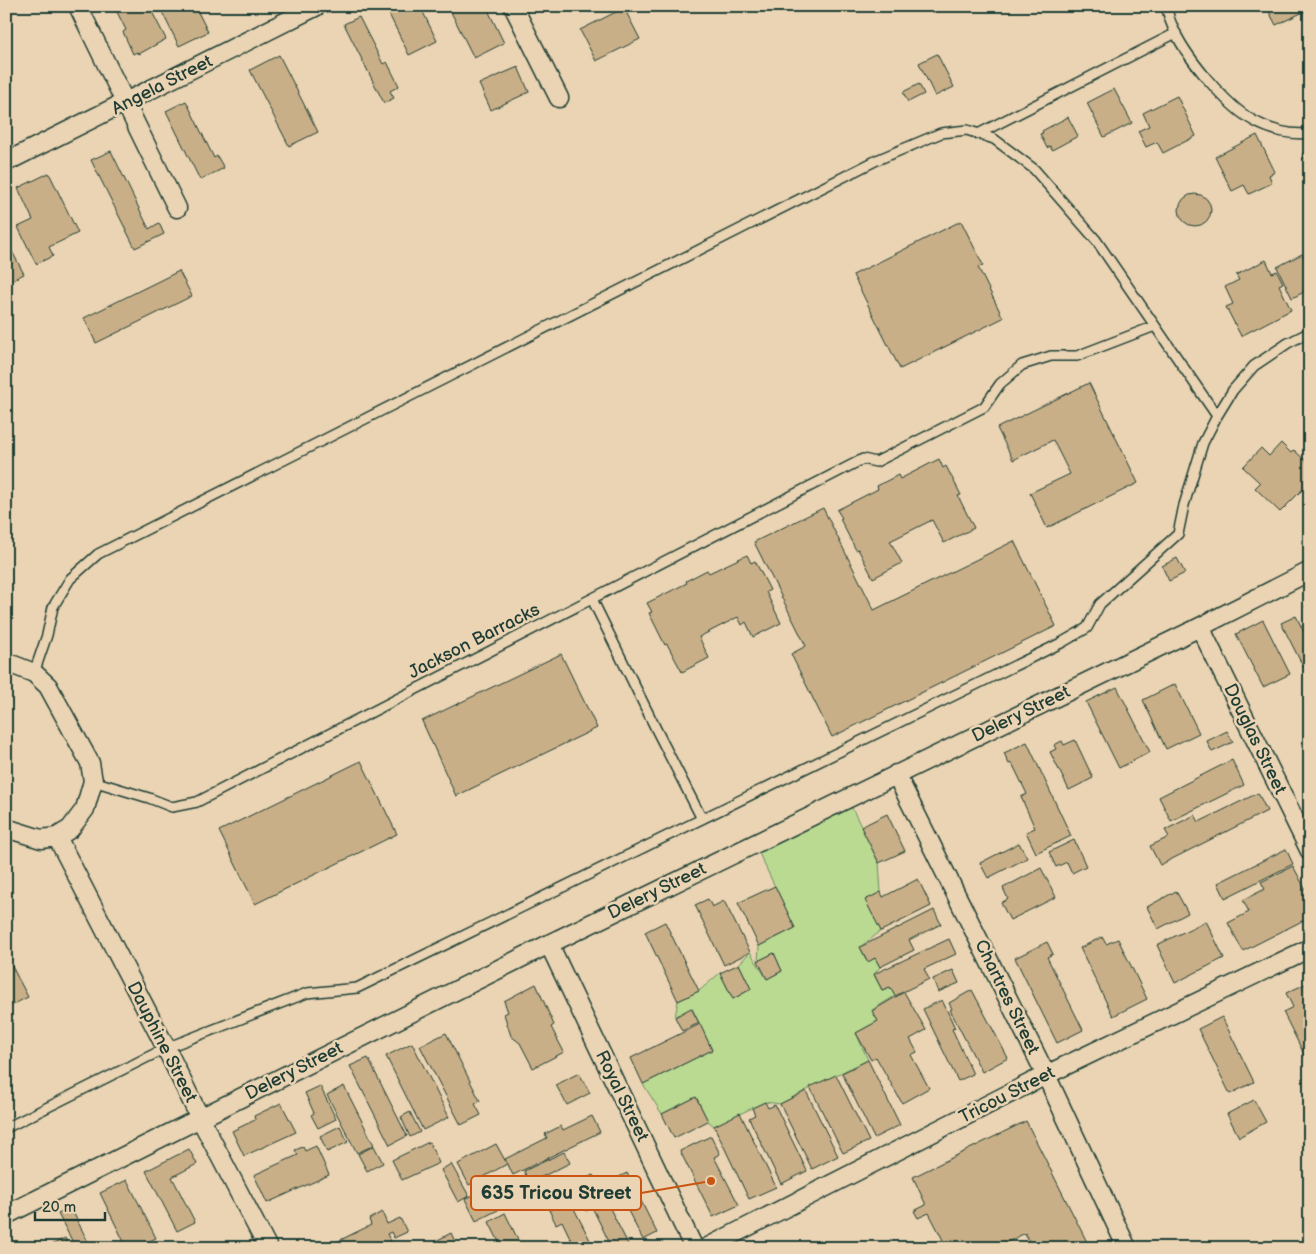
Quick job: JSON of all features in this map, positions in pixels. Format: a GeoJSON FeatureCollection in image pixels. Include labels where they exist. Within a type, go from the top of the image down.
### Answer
{"type":"FeatureCollection","features":[{"type":"Feature","properties":{"kind":"street"},"geometry":{"type":"LineString","coordinates":[[78,6],[177,208]]}},
{"type":"Feature","properties":{"kind":"street","name":"Angela Street"},"geometry":{"type":"LineString","coordinates":[[6,162],[317,6]]}},
{"type":"Feature","properties":{"kind":"street"},"geometry":{"type":"LineString","coordinates":[[513,6],[559,98]]}},
{"type":"Feature","properties":{"kind":"street","name":"Delery Street"},"geometry":{"type":"LineString","coordinates":[[6,1215],[549,944],[1200,627],[1310,571]]}},
{"type":"Feature","properties":{"kind":"street","name":"Douglas Street"},"geometry":{"type":"LineString","coordinates":[[1200,627],[1310,852]]}},
{"type":"Feature","properties":{"kind":"street"},"geometry":{"type":"LineString","coordinates":[[6,662],[34,673],[48,686],[90,764],[93,781],[86,809],[70,829],[57,837],[41,839],[6,828]]}},
{"type":"Feature","properties":{"kind":"street","name":"Chartres Street"},"geometry":{"type":"LineString","coordinates":[[896,774],[1046,1075],[1127,1248]]}},
{"type":"Feature","properties":{"kind":"street","name":"Dauphine Street"},"geometry":{"type":"LineString","coordinates":[[57,837],[268,1248]]}},
{"type":"Feature","properties":{"kind":"street","name":"Royal Street"},"geometry":{"type":"LineString","coordinates":[[549,944],[694,1248]]}},
{"type":"Feature","properties":{"kind":"street","name":"Tricou Street"},"geometry":{"type":"LineString","coordinates":[[706,1248],[1046,1075],[1310,948]]}},
{"type":"Feature","properties":{"kind":"lane"},"geometry":{"type":"LineString","coordinates":[[1166,6],[1172,25],[1194,64],[1225,98],[1253,121],[1282,132],[1310,132]]}},
{"type":"Feature","properties":{"kind":"lane"},"geometry":{"type":"LineString","coordinates":[[978,134],[1176,33]]}},
{"type":"Feature","properties":{"kind":"lane"},"geometry":{"type":"LineString","coordinates":[[34,673],[47,635],[52,607],[70,579],[98,554],[877,160],[941,133],[966,130],[994,139],[1034,169],[1096,240],[1217,416]]}},
{"type":"Feature","properties":{"kind":"lane","name":"Jackson Barracks"},"geometry":{"type":"LineString","coordinates":[[93,781],[172,807],[197,802],[863,459],[876,462],[984,408],[1000,384],[1022,365],[1050,356],[1077,356],[1155,326]]}},
{"type":"Feature","properties":{"kind":"lane"},"geometry":{"type":"LineString","coordinates":[[6,1128],[166,1048],[307,993],[357,988],[1061,643],[1087,628],[1100,604],[1178,534],[1184,505],[1203,443],[1233,390],[1254,366],[1288,342],[1310,332]]}},
{"type":"Feature","properties":{"kind":"lane"},"geometry":{"type":"LineString","coordinates":[[592,599],[702,819]]}},
{"type":"Feature","properties":{"kind":"green space"},"geometry":{"type":"Polygon","coordinates":[[[847,798],[879,863],[881,892],[866,900],[881,931],[860,947],[867,962],[875,958],[880,967],[874,975],[882,990],[890,987],[895,996],[872,1010],[878,1021],[856,1033],[868,1060],[780,1104],[765,1102],[714,1126],[708,1121],[696,1097],[662,1114],[643,1084],[712,1050],[692,1008],[675,1017],[678,1001],[699,991],[720,973],[733,999],[751,989],[739,964],[750,952],[767,979],[782,971],[774,953],[758,961],[759,946],[795,928],[754,843],[847,798]]]}},
{"type":"Feature","properties":{"kind":"building"},"geometry":{"type":"Polygon","coordinates":[[[114,6],[149,6],[166,39],[139,54],[137,52],[133,54],[123,32],[126,30],[114,6]]]}},
{"type":"Feature","properties":{"kind":"building"},"geometry":{"type":"Polygon","coordinates":[[[159,6],[195,6],[208,32],[179,46],[159,6]]]}},
{"type":"Feature","properties":{"kind":"building"},"geometry":{"type":"Polygon","coordinates":[[[394,6],[404,6],[405,8],[420,6],[437,41],[409,55],[387,10],[394,6]]]}},
{"type":"Feature","properties":{"kind":"building"},"geometry":{"type":"Polygon","coordinates":[[[448,6],[486,6],[504,43],[474,58],[448,6]]]}},
{"type":"Feature","properties":{"kind":"building"},"geometry":{"type":"Polygon","coordinates":[[[1092,6],[1104,6],[1095,11],[1092,6]]]}},
{"type":"Feature","properties":{"kind":"building"},"geometry":{"type":"Polygon","coordinates":[[[1266,6],[1310,6],[1310,9],[1276,25],[1266,6]]]}},
{"type":"Feature","properties":{"kind":"building"},"geometry":{"type":"Polygon","coordinates":[[[624,8],[640,39],[596,61],[580,30],[624,8]]]}},
{"type":"Feature","properties":{"kind":"building"},"geometry":{"type":"Polygon","coordinates":[[[359,17],[383,64],[387,62],[399,86],[390,91],[394,98],[384,103],[344,24],[359,17]]]}},
{"type":"Feature","properties":{"kind":"building"},"geometry":{"type":"Polygon","coordinates":[[[937,54],[954,87],[935,96],[919,63],[937,54]]]}},
{"type":"Feature","properties":{"kind":"building"},"geometry":{"type":"Polygon","coordinates":[[[279,55],[318,132],[289,146],[250,70],[279,55]]]}},
{"type":"Feature","properties":{"kind":"building"},"geometry":{"type":"Polygon","coordinates":[[[518,67],[529,92],[491,110],[479,84],[518,67]]]}},
{"type":"Feature","properties":{"kind":"building"},"geometry":{"type":"Polygon","coordinates":[[[919,84],[924,94],[908,102],[903,92],[919,84]]]}},
{"type":"Feature","properties":{"kind":"building"},"geometry":{"type":"Polygon","coordinates":[[[1114,89],[1132,123],[1104,137],[1087,103],[1114,89]]]}},
{"type":"Feature","properties":{"kind":"building"},"geometry":{"type":"Polygon","coordinates":[[[1177,96],[1196,136],[1163,153],[1157,142],[1146,147],[1138,131],[1149,126],[1143,113],[1177,96]]]}},
{"type":"Feature","properties":{"kind":"building"},"geometry":{"type":"Polygon","coordinates":[[[186,101],[214,158],[217,156],[224,168],[200,180],[166,111],[186,101]]]}},
{"type":"Feature","properties":{"kind":"building"},"geometry":{"type":"Polygon","coordinates":[[[1068,117],[1078,136],[1052,150],[1050,146],[1047,148],[1040,134],[1043,133],[1042,131],[1068,117]]]}},
{"type":"Feature","properties":{"kind":"building"},"geometry":{"type":"Polygon","coordinates":[[[1257,135],[1275,172],[1269,175],[1272,183],[1249,194],[1244,185],[1232,191],[1215,157],[1257,135]]]}},
{"type":"Feature","properties":{"kind":"building"},"geometry":{"type":"Polygon","coordinates":[[[1310,150],[1310,169],[1302,154],[1310,150]]]}},
{"type":"Feature","properties":{"kind":"building"},"geometry":{"type":"Polygon","coordinates":[[[111,151],[149,229],[159,223],[164,234],[135,248],[91,160],[111,151]]]}},
{"type":"Feature","properties":{"kind":"building"},"geometry":{"type":"Polygon","coordinates":[[[49,173],[78,233],[49,247],[53,256],[36,264],[18,227],[33,220],[18,188],[49,173]]]}},
{"type":"Feature","properties":{"kind":"building"},"geometry":{"type":"Polygon","coordinates":[[[1195,194],[1206,199],[1211,210],[1206,221],[1195,226],[1184,221],[1179,210],[1184,199],[1195,194]]]}},
{"type":"Feature","properties":{"kind":"building"},"geometry":{"type":"Polygon","coordinates":[[[961,221],[983,265],[978,267],[1003,318],[900,369],[853,275],[961,221]]]}},
{"type":"Feature","properties":{"kind":"building"},"geometry":{"type":"Polygon","coordinates":[[[6,240],[24,274],[6,283],[6,240]]]}},
{"type":"Feature","properties":{"kind":"building"},"geometry":{"type":"Polygon","coordinates":[[[1302,254],[1310,269],[1310,289],[1292,298],[1277,267],[1302,254]]]}},
{"type":"Feature","properties":{"kind":"building"},"geometry":{"type":"Polygon","coordinates":[[[1266,260],[1272,273],[1277,271],[1283,283],[1279,285],[1291,310],[1241,336],[1226,307],[1233,304],[1225,287],[1239,280],[1236,275],[1266,260]]]}},
{"type":"Feature","properties":{"kind":"building"},"geometry":{"type":"Polygon","coordinates":[[[179,271],[192,296],[96,343],[84,318],[179,271]]]}},
{"type":"Feature","properties":{"kind":"building"},"geometry":{"type":"Polygon","coordinates":[[[1089,383],[1138,483],[1047,528],[1030,493],[1070,474],[1053,440],[1013,460],[997,428],[1089,383]]]}},
{"type":"Feature","properties":{"kind":"building"},"geometry":{"type":"Polygon","coordinates":[[[1281,443],[1291,453],[1294,450],[1310,465],[1310,482],[1280,512],[1255,488],[1260,483],[1243,467],[1261,448],[1269,456],[1281,443]]]}},
{"type":"Feature","properties":{"kind":"building"},"geometry":{"type":"Polygon","coordinates":[[[939,459],[943,468],[946,466],[961,495],[958,496],[974,528],[944,543],[932,520],[890,541],[902,563],[873,578],[858,549],[856,550],[837,510],[878,489],[877,486],[898,475],[900,479],[939,459]]]}},
{"type":"Feature","properties":{"kind":"building"},"geometry":{"type":"Polygon","coordinates":[[[823,508],[874,610],[1014,541],[1056,626],[832,737],[791,654],[806,646],[754,542],[823,508]]]}},
{"type":"Feature","properties":{"kind":"building"},"geometry":{"type":"Polygon","coordinates":[[[747,555],[751,563],[755,561],[770,590],[766,592],[781,623],[753,637],[746,622],[742,625],[738,617],[699,637],[709,658],[682,672],[667,644],[665,645],[649,613],[652,612],[647,603],[687,583],[686,581],[707,570],[709,573],[747,555]]]}},
{"type":"Feature","properties":{"kind":"building"},"geometry":{"type":"Polygon","coordinates":[[[1177,558],[1185,573],[1169,581],[1162,566],[1177,558]]]}},
{"type":"Feature","properties":{"kind":"building"},"geometry":{"type":"Polygon","coordinates":[[[1310,604],[1310,615],[1305,606],[1310,604]]]}},
{"type":"Feature","properties":{"kind":"building"},"geometry":{"type":"Polygon","coordinates":[[[1296,616],[1310,644],[1310,680],[1281,623],[1296,616]]]}},
{"type":"Feature","properties":{"kind":"building"},"geometry":{"type":"Polygon","coordinates":[[[1263,620],[1290,674],[1263,687],[1236,634],[1263,620]]]}},
{"type":"Feature","properties":{"kind":"building"},"geometry":{"type":"Polygon","coordinates":[[[561,654],[597,728],[456,796],[422,721],[561,654]]]}},
{"type":"Feature","properties":{"kind":"building"},"geometry":{"type":"Polygon","coordinates":[[[1175,684],[1199,733],[1166,749],[1143,700],[1175,684]]]}},
{"type":"Feature","properties":{"kind":"building"},"geometry":{"type":"Polygon","coordinates":[[[1117,687],[1150,752],[1119,768],[1086,702],[1117,687]]]}},
{"type":"Feature","properties":{"kind":"building"},"geometry":{"type":"Polygon","coordinates":[[[1227,731],[1233,742],[1212,752],[1207,741],[1227,731]]]}},
{"type":"Feature","properties":{"kind":"building"},"geometry":{"type":"Polygon","coordinates":[[[1075,740],[1093,778],[1069,790],[1050,752],[1056,749],[1054,745],[1062,741],[1064,745],[1075,740]]]}},
{"type":"Feature","properties":{"kind":"building"},"geometry":{"type":"Polygon","coordinates":[[[1027,742],[1071,836],[1036,853],[1026,832],[1035,828],[1021,797],[1027,794],[1012,763],[1009,764],[1004,753],[1027,742]]]}},
{"type":"Feature","properties":{"kind":"building"},"geometry":{"type":"Polygon","coordinates":[[[1232,760],[1244,785],[1171,821],[1159,797],[1232,760]]]}},
{"type":"Feature","properties":{"kind":"building"},"geometry":{"type":"Polygon","coordinates":[[[361,761],[397,834],[255,904],[219,831],[361,761]]]}},
{"type":"Feature","properties":{"kind":"building"},"geometry":{"type":"Polygon","coordinates":[[[1258,793],[1267,811],[1160,865],[1150,846],[1169,837],[1165,830],[1195,815],[1199,822],[1258,793]]]}},
{"type":"Feature","properties":{"kind":"building"},"geometry":{"type":"Polygon","coordinates":[[[887,814],[905,851],[879,863],[861,827],[887,814]]]}},
{"type":"Feature","properties":{"kind":"building"},"geometry":{"type":"Polygon","coordinates":[[[1074,840],[1086,866],[1072,873],[1067,862],[1056,867],[1049,852],[1074,840]]]}},
{"type":"Feature","properties":{"kind":"building"},"geometry":{"type":"Polygon","coordinates":[[[1019,843],[1027,858],[988,878],[980,863],[1019,843]]]}},
{"type":"Feature","properties":{"kind":"building"},"geometry":{"type":"Polygon","coordinates":[[[1286,849],[1293,864],[1225,898],[1218,883],[1286,849]]]}},
{"type":"Feature","properties":{"kind":"building"},"geometry":{"type":"Polygon","coordinates":[[[1293,866],[1310,898],[1310,917],[1243,951],[1228,923],[1249,912],[1243,900],[1265,889],[1261,882],[1293,866]]]}},
{"type":"Feature","properties":{"kind":"building"},"geometry":{"type":"Polygon","coordinates":[[[1041,868],[1056,897],[1010,920],[1001,903],[1008,899],[1003,888],[1041,868]]]}},
{"type":"Feature","properties":{"kind":"building"},"geometry":{"type":"Polygon","coordinates":[[[918,879],[931,906],[881,931],[865,900],[881,892],[883,897],[918,879]]]}},
{"type":"Feature","properties":{"kind":"building"},"geometry":{"type":"Polygon","coordinates":[[[775,886],[795,928],[759,946],[738,903],[775,886]]]}},
{"type":"Feature","properties":{"kind":"building"},"geometry":{"type":"Polygon","coordinates":[[[1176,891],[1188,913],[1158,929],[1147,907],[1176,891]]]}},
{"type":"Feature","properties":{"kind":"building"},"geometry":{"type":"Polygon","coordinates":[[[708,899],[712,907],[724,901],[750,952],[724,965],[695,905],[708,899]]]}},
{"type":"Feature","properties":{"kind":"building"},"geometry":{"type":"Polygon","coordinates":[[[934,910],[941,924],[909,940],[914,950],[880,967],[875,958],[868,962],[860,947],[934,910]]]}},
{"type":"Feature","properties":{"kind":"building"},"geometry":{"type":"Polygon","coordinates":[[[1206,921],[1224,958],[1175,983],[1157,945],[1206,921]]]}},
{"type":"Feature","properties":{"kind":"building"},"geometry":{"type":"Polygon","coordinates":[[[665,922],[699,991],[678,1001],[645,932],[665,922]]]}},
{"type":"Feature","properties":{"kind":"building"},"geometry":{"type":"Polygon","coordinates":[[[1102,937],[1106,944],[1118,939],[1147,999],[1113,1016],[1080,948],[1102,937]]]}},
{"type":"Feature","properties":{"kind":"building"},"geometry":{"type":"Polygon","coordinates":[[[949,939],[956,954],[924,969],[929,979],[895,996],[890,987],[882,990],[874,974],[949,939]]]}},
{"type":"Feature","properties":{"kind":"building"},"geometry":{"type":"Polygon","coordinates":[[[1047,942],[1053,954],[1047,957],[1083,1030],[1057,1043],[1015,958],[1047,942]]]}},
{"type":"Feature","properties":{"kind":"building"},"geometry":{"type":"Polygon","coordinates":[[[774,953],[782,971],[767,979],[758,961],[774,953]]]}},
{"type":"Feature","properties":{"kind":"building"},"geometry":{"type":"Polygon","coordinates":[[[6,955],[28,997],[6,1008],[6,955]]]}},
{"type":"Feature","properties":{"kind":"building"},"geometry":{"type":"Polygon","coordinates":[[[739,964],[751,989],[733,999],[720,973],[739,964]]]}},
{"type":"Feature","properties":{"kind":"building"},"geometry":{"type":"Polygon","coordinates":[[[953,970],[959,983],[938,992],[933,979],[953,970]]]}},
{"type":"Feature","properties":{"kind":"building"},"geometry":{"type":"Polygon","coordinates":[[[1310,982],[1310,1066],[1283,1012],[1293,1007],[1286,993],[1310,982]]]}},
{"type":"Feature","properties":{"kind":"building"},"geometry":{"type":"Polygon","coordinates":[[[536,984],[554,1025],[551,1027],[564,1052],[533,1068],[520,1043],[511,1036],[504,1014],[508,1012],[504,1001],[536,984]]]}},
{"type":"Feature","properties":{"kind":"building"},"geometry":{"type":"Polygon","coordinates":[[[972,990],[1008,1058],[982,1072],[950,1010],[952,1009],[949,1003],[972,990]]]}},
{"type":"Feature","properties":{"kind":"building"},"geometry":{"type":"Polygon","coordinates":[[[904,992],[926,1030],[910,1039],[917,1052],[911,1055],[929,1088],[902,1103],[876,1057],[871,1060],[856,1033],[878,1021],[872,1011],[904,992]]]}},
{"type":"Feature","properties":{"kind":"building"},"geometry":{"type":"Polygon","coordinates":[[[942,1000],[955,1028],[952,1029],[973,1074],[958,1081],[923,1009],[942,1000]]]}},
{"type":"Feature","properties":{"kind":"building"},"geometry":{"type":"Polygon","coordinates":[[[691,1008],[699,1023],[682,1031],[675,1017],[691,1008]]]}},
{"type":"Feature","properties":{"kind":"building"},"geometry":{"type":"Polygon","coordinates":[[[1222,1017],[1254,1082],[1230,1094],[1198,1029],[1222,1017]]]}},
{"type":"Feature","properties":{"kind":"building"},"geometry":{"type":"Polygon","coordinates":[[[700,1024],[712,1050],[643,1084],[631,1058],[700,1024]]]}},
{"type":"Feature","properties":{"kind":"building"},"geometry":{"type":"Polygon","coordinates":[[[446,1033],[480,1101],[475,1104],[481,1115],[461,1125],[420,1046],[446,1033]]]}},
{"type":"Feature","properties":{"kind":"building"},"geometry":{"type":"Polygon","coordinates":[[[412,1043],[449,1117],[423,1130],[386,1056],[412,1043]]]}},
{"type":"Feature","properties":{"kind":"building"},"geometry":{"type":"Polygon","coordinates":[[[368,1058],[407,1136],[390,1145],[350,1066],[368,1058]]]}},
{"type":"Feature","properties":{"kind":"building"},"geometry":{"type":"Polygon","coordinates":[[[868,1060],[900,1125],[874,1138],[842,1073],[868,1060]]]}},
{"type":"Feature","properties":{"kind":"building"},"geometry":{"type":"Polygon","coordinates":[[[579,1073],[590,1093],[567,1105],[556,1085],[579,1073]]]}},
{"type":"Feature","properties":{"kind":"building"},"geometry":{"type":"Polygon","coordinates":[[[836,1075],[869,1141],[843,1153],[810,1087],[836,1075]]]}},
{"type":"Feature","properties":{"kind":"building"},"geometry":{"type":"Polygon","coordinates":[[[320,1086],[336,1119],[318,1128],[311,1115],[314,1113],[305,1093],[320,1086]]]}},
{"type":"Feature","properties":{"kind":"building"},"geometry":{"type":"Polygon","coordinates":[[[344,1086],[374,1145],[357,1153],[327,1095],[344,1086]]]}},
{"type":"Feature","properties":{"kind":"building"},"geometry":{"type":"Polygon","coordinates":[[[806,1091],[838,1156],[812,1169],[780,1104],[806,1091]]]}},
{"type":"Feature","properties":{"kind":"building"},"geometry":{"type":"Polygon","coordinates":[[[696,1097],[708,1121],[674,1138],[662,1114],[696,1097]]]}},
{"type":"Feature","properties":{"kind":"building"},"geometry":{"type":"Polygon","coordinates":[[[1254,1100],[1266,1122],[1239,1137],[1227,1114],[1254,1100]]]}},
{"type":"Feature","properties":{"kind":"building"},"geometry":{"type":"Polygon","coordinates":[[[765,1102],[768,1108],[775,1105],[807,1171],[781,1184],[749,1118],[755,1115],[752,1108],[765,1102]]]}},
{"type":"Feature","properties":{"kind":"building"},"geometry":{"type":"Polygon","coordinates":[[[281,1103],[296,1132],[244,1156],[232,1131],[255,1120],[254,1116],[281,1103]]]}},
{"type":"Feature","properties":{"kind":"building"},"geometry":{"type":"Polygon","coordinates":[[[410,1112],[420,1132],[410,1137],[401,1117],[410,1112]]]}},
{"type":"Feature","properties":{"kind":"building"},"geometry":{"type":"Polygon","coordinates":[[[740,1113],[776,1187],[749,1199],[714,1126],[740,1113]]]}},
{"type":"Feature","properties":{"kind":"building"},"geometry":{"type":"Polygon","coordinates":[[[592,1116],[600,1132],[513,1175],[505,1159],[547,1138],[545,1134],[561,1126],[563,1130],[592,1116]]]}},
{"type":"Feature","properties":{"kind":"building"},"geometry":{"type":"Polygon","coordinates":[[[1026,1121],[1090,1248],[1032,1248],[1025,1233],[996,1248],[927,1248],[943,1240],[929,1213],[918,1218],[914,1211],[926,1205],[913,1177],[1026,1121]]]}},
{"type":"Feature","properties":{"kind":"building"},"geometry":{"type":"Polygon","coordinates":[[[340,1126],[348,1142],[327,1152],[320,1136],[340,1126]]]}},
{"type":"Feature","properties":{"kind":"building"},"geometry":{"type":"Polygon","coordinates":[[[711,1136],[720,1154],[714,1157],[739,1205],[713,1217],[680,1151],[711,1136]]]}},
{"type":"Feature","properties":{"kind":"building"},"geometry":{"type":"Polygon","coordinates":[[[429,1142],[439,1163],[402,1180],[392,1160],[429,1142]]]}},
{"type":"Feature","properties":{"kind":"building"},"geometry":{"type":"Polygon","coordinates":[[[496,1144],[507,1164],[469,1185],[458,1164],[496,1144]]]}},
{"type":"Feature","properties":{"kind":"building"},"geometry":{"type":"Polygon","coordinates":[[[316,1146],[329,1175],[267,1203],[254,1175],[298,1155],[295,1150],[303,1147],[305,1151],[316,1146]]]}},
{"type":"Feature","properties":{"kind":"building"},"geometry":{"type":"Polygon","coordinates":[[[374,1146],[383,1163],[367,1171],[358,1154],[374,1146]]]}},
{"type":"Feature","properties":{"kind":"building"},"geometry":{"type":"Polygon","coordinates":[[[189,1149],[197,1164],[172,1177],[195,1222],[177,1231],[146,1171],[189,1149]]]}},
{"type":"Feature","properties":{"kind":"building"},"geometry":{"type":"Polygon","coordinates":[[[564,1152],[570,1163],[529,1183],[524,1171],[564,1152]]]}},
{"type":"Feature","properties":{"kind":"building"},"geometry":{"type":"Polygon","coordinates":[[[451,1164],[469,1196],[458,1202],[441,1170],[451,1164]]]}},
{"type":"Feature","properties":{"kind":"building"},"geometry":{"type":"Polygon","coordinates":[[[627,1173],[657,1233],[643,1240],[623,1201],[620,1203],[609,1182],[627,1173]]]}},
{"type":"Feature","properties":{"kind":"building"},"geometry":{"type":"Polygon","coordinates":[[[593,1175],[629,1246],[625,1248],[612,1248],[592,1207],[586,1211],[579,1196],[582,1194],[576,1183],[593,1175]]]}},
{"type":"Feature","properties":{"kind":"building"},"geometry":{"type":"Polygon","coordinates":[[[127,1180],[156,1238],[135,1248],[127,1248],[100,1193],[127,1180]]]}},
{"type":"Feature","properties":{"kind":"building"},"geometry":{"type":"Polygon","coordinates":[[[495,1185],[506,1206],[476,1221],[465,1199],[495,1185]]]}},
{"type":"Feature","properties":{"kind":"building"},"geometry":{"type":"Polygon","coordinates":[[[564,1189],[594,1248],[575,1248],[562,1221],[556,1224],[549,1210],[552,1209],[547,1198],[564,1189]]]}},
{"type":"Feature","properties":{"kind":"building"},"geometry":{"type":"Polygon","coordinates":[[[71,1208],[91,1248],[76,1248],[58,1214],[71,1208]]]}},
{"type":"Feature","properties":{"kind":"building"},"geometry":{"type":"Polygon","coordinates":[[[382,1212],[387,1224],[400,1218],[407,1232],[394,1238],[391,1232],[387,1234],[393,1246],[389,1248],[324,1248],[371,1225],[369,1219],[382,1212]]]}},
{"type":"Feature","properties":{"kind":"building"},"geometry":{"type":"Polygon","coordinates":[[[505,1213],[522,1248],[502,1248],[489,1222],[505,1213]]]}},
{"type":"Feature","properties":{"kind":"building"},"geometry":{"type":"Polygon","coordinates":[[[451,1233],[458,1248],[439,1248],[436,1241],[451,1233]]]}},
{"type":"Feature","properties":{"kind":"building"},"geometry":{"type":"Polygon","coordinates":[[[65,1238],[70,1248],[46,1248],[65,1238]]]}},
{"type":"Feature","properties":{"kind":"place","name":"635 Tricou Street"},"geometry":{"type":"Point","coordinates":[711,1181]}}]}
